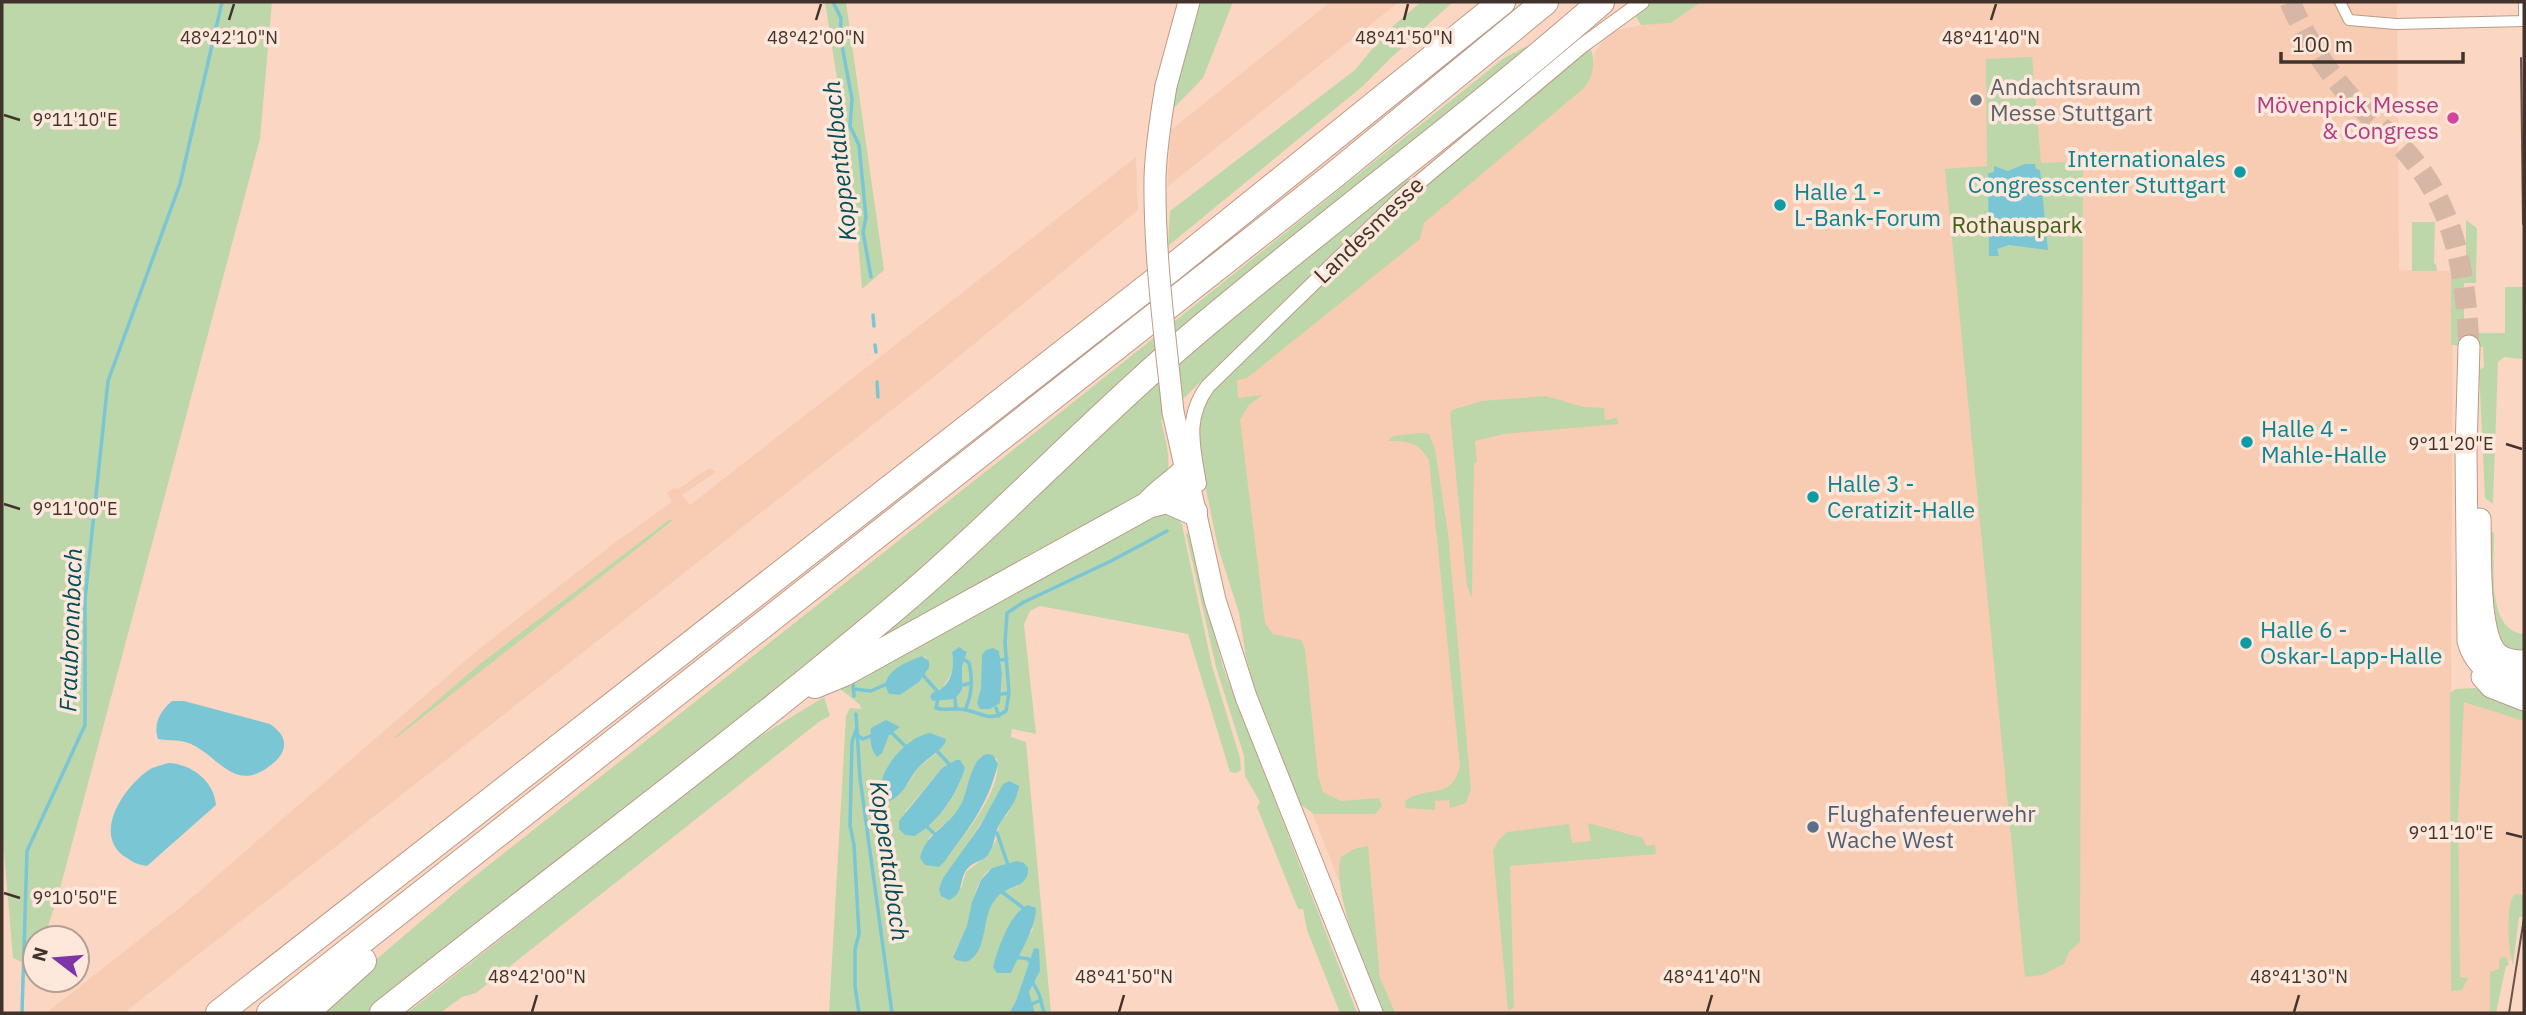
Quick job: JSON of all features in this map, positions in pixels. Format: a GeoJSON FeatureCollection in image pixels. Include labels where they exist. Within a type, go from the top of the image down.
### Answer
{"type":"FeatureCollection","features":[{"type":"Feature","properties":{"kind":"highway"},"geometry":{"type":"LineString","coordinates":[[219,1013],[1168,271],[1503,2]]}},
{"type":"Feature","properties":{"kind":"highway"},"geometry":{"type":"LineString","coordinates":[[270,1013],[1333,176],[1545,2]]}},
{"type":"Feature","properties":{"kind":"highway"},"geometry":{"type":"LineString","coordinates":[[383,1013],[785,697],[939,570],[1181,344],[1450,129],[1592,9],[1614,2]]}},
{"type":"Feature","properties":{"kind":"highway"},"geometry":{"type":"LineString","coordinates":[[1148,505],[1158,492],[1185,472]]}},
{"type":"Feature","properties":{"kind":"highway"},"geometry":{"type":"LineString","coordinates":[[785,697],[844,673],[1148,505],[1167,500],[1194,512]]}},
{"type":"Feature","properties":{"kind":"highway"},"geometry":{"type":"LineString","coordinates":[[305,1013],[368,957],[386,923]]}},
{"type":"Feature","properties":{"kind":"main road"},"geometry":{"type":"LineString","coordinates":[[1189,2],[1166,86],[1158,142],[1155,215],[1160,299],[1173,412],[1215,600],[1246,697],[1372,1013]]}},
{"type":"Feature","properties":{"kind":"main road"},"geometry":{"type":"LineString","coordinates":[[2524,661],[2510,660],[2497,653],[2486,629],[2469,346],[2466,451],[2468,641],[2480,673],[2491,687],[2524,700]]}},
{"type":"Feature","properties":{"kind":"main road"},"geometry":{"type":"LineString","coordinates":[[2476,662],[2502,677],[2524,681]]}},
{"type":"Feature","properties":{"kind":"street","name":"Landesmesse"},"geometry":{"type":"LineString","coordinates":[[1194,512],[1200,491],[1191,431],[1199,398],[1208,386],[1404,195],[1583,45],[1643,2]]}},
{"type":"Feature","properties":{"kind":"street"},"geometry":{"type":"LineString","coordinates":[[2340,2],[2349,20],[2396,24],[2524,21],[2524,2]]}},
{"type":"Feature","properties":{"kind":"shaded area"},"geometry":{"type":"Polygon","coordinates":[[[1330,2],[1399,2],[1167,187],[1171,130],[1330,2]]]}},
{"type":"Feature","properties":{"kind":"shaded area"},"geometry":{"type":"Polygon","coordinates":[[[1701,2],[2397,2],[2399,270],[2453,271],[2451,695],[2524,717],[2524,873],[2512,958],[2505,965],[2494,1013],[1391,1013],[1304,792],[1253,638],[1216,397],[1420,226],[1593,65],[1594,54],[1601,43],[1616,30],[1671,23],[1701,2]]]}},
{"type":"Feature","properties":{"kind":"shaded area"},"geometry":{"type":"Polygon","coordinates":[[[1136,157],[1138,210],[930,380],[124,1013],[46,1013],[70,994],[91,994],[91,978],[182,906],[474,653],[613,544],[672,502],[667,493],[676,487],[678,489],[709,468],[716,472],[682,495],[690,505],[1136,157]],[[670,519],[481,663],[396,738],[672,522],[670,519]]]}},
{"type":"Feature","properties":{"kind":"green space"},"geometry":{"type":"Polygon","coordinates":[[[2,2],[272,2],[260,139],[58,896],[49,924],[21,924],[21,962],[13,958],[2,829],[2,2]]]}},
{"type":"Feature","properties":{"kind":"green space"},"geometry":{"type":"Polygon","coordinates":[[[825,2],[846,2],[884,270],[862,289],[851,181],[825,2]]]}},
{"type":"Feature","properties":{"kind":"green space"},"geometry":{"type":"Polygon","coordinates":[[[1201,2],[1233,2],[1203,78],[1171,111],[1187,32],[1201,2]]]}},
{"type":"Feature","properties":{"kind":"green space"},"geometry":{"type":"Polygon","coordinates":[[[1421,2],[1453,2],[1363,86],[1168,246],[1170,211],[1355,70],[1386,32],[1421,2]]]}},
{"type":"Feature","properties":{"kind":"green space"},"geometry":{"type":"Polygon","coordinates":[[[1648,2],[1701,2],[1671,23],[1641,25],[1633,12],[1648,2]]]}},
{"type":"Feature","properties":{"kind":"green space"},"geometry":{"type":"Polygon","coordinates":[[[1542,42],[918,574],[501,911],[370,1013],[313,1013],[465,884],[1504,58],[1529,45],[1542,42]]]}},
{"type":"Feature","properties":{"kind":"green space"},"geometry":{"type":"Polygon","coordinates":[[[1589,47],[1593,56],[1593,67],[1585,87],[1424,223],[1420,239],[1247,378],[1237,380],[1238,398],[1262,395],[1248,406],[1240,420],[1265,623],[1273,634],[1301,640],[1305,649],[1318,776],[1323,792],[1341,801],[1379,798],[1382,806],[1375,814],[1314,814],[1300,804],[1256,696],[1239,613],[1218,547],[1195,437],[1205,397],[1409,197],[1589,47]]]}},
{"type":"Feature","properties":{"kind":"green space","name":"Rothauspark"},"geometry":{"type":"Polygon","coordinates":[[[2032,57],[2041,163],[2083,161],[2080,942],[2069,952],[2064,964],[2042,975],[2025,977],[1945,169],[1987,166],[1986,59],[2032,57]]]}},
{"type":"Feature","properties":{"kind":"green space"},"geometry":{"type":"Polygon","coordinates":[[[1408,178],[1411,180],[1161,420],[1168,462],[1166,478],[1162,485],[850,660],[1134,395],[1340,226],[1408,178]]]}},
{"type":"Feature","properties":{"kind":"green space"},"geometry":{"type":"Polygon","coordinates":[[[2466,220],[2477,228],[2476,283],[2464,283],[2464,333],[2505,333],[2505,287],[2523,287],[2522,359],[2504,357],[2498,362],[2493,504],[2485,498],[2479,370],[2484,367],[2483,347],[2451,345],[2451,270],[2466,270],[2466,220]]]}},
{"type":"Feature","properties":{"kind":"green space"},"geometry":{"type":"Polygon","coordinates":[[[2412,222],[2435,222],[2434,263],[2437,271],[2412,271],[2412,222]]]}},
{"type":"Feature","properties":{"kind":"green space"},"geometry":{"type":"Polygon","coordinates":[[[1546,396],[1583,407],[1604,408],[1605,420],[1617,418],[1618,424],[1504,434],[1475,441],[1477,462],[1474,463],[1472,598],[1467,586],[1450,415],[1452,410],[1482,401],[1546,396]]]}},
{"type":"Feature","properties":{"kind":"green space"},"geometry":{"type":"Polygon","coordinates":[[[1429,434],[1435,449],[1448,533],[1471,789],[1466,803],[1450,808],[1449,800],[1435,801],[1435,810],[1406,808],[1405,801],[1422,793],[1445,788],[1456,777],[1460,766],[1429,460],[1421,449],[1412,444],[1388,441],[1393,436],[1429,434]]]}},
{"type":"Feature","properties":{"kind":"green space"},"geometry":{"type":"Polygon","coordinates":[[[1159,511],[1178,518],[1182,525],[1212,666],[1240,758],[1241,770],[1230,772],[1188,634],[1040,606],[1030,611],[1024,624],[1036,734],[1012,729],[1011,737],[1026,742],[1051,1013],[1035,1013],[1029,992],[1040,971],[1034,948],[1016,1001],[1009,1013],[829,1013],[846,716],[850,708],[861,709],[860,705],[838,687],[1159,511]],[[964,649],[952,652],[950,676],[942,688],[936,690],[933,701],[955,699],[962,690],[962,667],[967,653],[964,649]],[[999,651],[982,673],[977,703],[1001,694],[999,651]],[[922,656],[896,669],[889,694],[900,695],[919,682],[929,668],[926,657],[922,656]],[[907,747],[891,762],[879,791],[908,784],[918,768],[939,751],[907,747]],[[981,756],[959,808],[928,839],[945,861],[971,827],[994,785],[997,759],[981,756]],[[942,768],[905,812],[915,836],[942,812],[961,780],[942,768]],[[1019,791],[993,805],[951,868],[961,889],[966,872],[984,858],[996,841],[1000,821],[1007,815],[1019,791]],[[989,870],[976,890],[968,926],[953,956],[966,962],[979,949],[989,908],[994,899],[1002,892],[1018,886],[989,870]],[[1022,907],[1009,927],[993,967],[1022,947],[1033,929],[1022,907]]]}},
{"type":"Feature","properties":{"kind":"green space"},"geometry":{"type":"Polygon","coordinates":[[[670,519],[672,521],[647,541],[395,737],[481,663],[670,519]]]}},
{"type":"Feature","properties":{"kind":"green space"},"geometry":{"type":"Polygon","coordinates":[[[2487,530],[2494,533],[2494,577],[2498,608],[2503,621],[2512,630],[2524,634],[2524,654],[2515,654],[2496,639],[2487,530]]]}},
{"type":"Feature","properties":{"kind":"green space"},"geometry":{"type":"Polygon","coordinates":[[[1188,533],[1223,667],[1357,1013],[1340,1013],[1307,930],[1303,909],[1298,909],[1257,807],[1260,802],[1245,776],[1244,756],[1216,667],[1186,534],[1188,533]]]}},
{"type":"Feature","properties":{"kind":"green space"},"geometry":{"type":"Polygon","coordinates":[[[2475,688],[2524,705],[2524,721],[2464,702],[2458,817],[2460,977],[2468,978],[2462,990],[2451,991],[2450,693],[2456,689],[2475,688]]]}},
{"type":"Feature","properties":{"kind":"green space"},"geometry":{"type":"Polygon","coordinates":[[[824,697],[830,716],[820,721],[476,993],[462,997],[440,1013],[407,1013],[752,741],[824,697]]]}},
{"type":"Feature","properties":{"kind":"green space"},"geometry":{"type":"Polygon","coordinates":[[[1588,823],[1643,838],[1646,846],[1655,845],[1656,854],[1510,866],[1514,1008],[1508,1010],[1493,851],[1507,832],[1569,824],[1572,843],[1591,841],[1588,823]]]}},
{"type":"Feature","properties":{"kind":"green space"},"geometry":{"type":"Polygon","coordinates":[[[1368,846],[1380,978],[1395,1013],[1384,1013],[1353,935],[1341,893],[1341,857],[1354,849],[1368,846]]]}},
{"type":"Feature","properties":{"kind":"green space"},"geometry":{"type":"Polygon","coordinates":[[[2515,894],[2524,895],[2524,917],[2519,917],[2513,965],[2509,917],[2515,894]]]}},
{"type":"Feature","properties":{"kind":"green space"},"geometry":{"type":"Polygon","coordinates":[[[2506,957],[2509,965],[2506,966],[2496,1013],[2490,1013],[2490,972],[2499,969],[2500,958],[2506,957]]]}},
{"type":"Feature","properties":{"kind":"water"},"geometry":{"type":"Polygon","coordinates":[[[2025,164],[2035,164],[2036,169],[2040,170],[2048,250],[2009,245],[1997,249],[1999,256],[1989,256],[1988,173],[1994,172],[1994,166],[2008,171],[2025,164]]]}},
{"type":"Feature","properties":{"kind":"water"},"geometry":{"type":"Polygon","coordinates":[[[959,647],[967,652],[962,667],[962,690],[955,699],[933,701],[930,697],[932,693],[942,688],[951,676],[952,652],[959,647]]]}},
{"type":"Feature","properties":{"kind":"water"},"geometry":{"type":"Polygon","coordinates":[[[993,648],[999,651],[1002,673],[1000,703],[990,709],[980,709],[977,703],[981,688],[982,655],[993,648]]]}},
{"type":"Feature","properties":{"kind":"water"},"geometry":{"type":"Polygon","coordinates":[[[922,656],[929,661],[929,668],[919,682],[900,695],[889,694],[885,685],[890,674],[899,666],[922,656]]]}},
{"type":"Feature","properties":{"kind":"water"},"geometry":{"type":"Polygon","coordinates":[[[172,701],[184,701],[270,724],[283,739],[282,753],[267,768],[245,776],[227,770],[191,744],[158,739],[156,728],[159,718],[172,701]]]}},
{"type":"Feature","properties":{"kind":"water"},"geometry":{"type":"Polygon","coordinates":[[[886,720],[900,727],[889,735],[882,753],[877,757],[871,743],[871,728],[886,720]]]}},
{"type":"Feature","properties":{"kind":"water"},"geometry":{"type":"Polygon","coordinates":[[[930,733],[946,739],[945,743],[920,766],[898,796],[887,802],[880,797],[880,787],[894,757],[912,741],[930,733]]]}},
{"type":"Feature","properties":{"kind":"water"},"geometry":{"type":"Polygon","coordinates":[[[987,754],[993,755],[998,764],[983,804],[945,861],[939,867],[925,865],[920,858],[923,850],[932,836],[955,813],[963,800],[976,762],[987,754]]]}},
{"type":"Feature","properties":{"kind":"water"},"geometry":{"type":"Polygon","coordinates":[[[960,760],[965,768],[946,806],[924,830],[915,836],[905,835],[899,829],[899,821],[942,768],[960,760]]]}},
{"type":"Feature","properties":{"kind":"water"},"geometry":{"type":"Polygon","coordinates":[[[168,763],[193,770],[200,775],[211,788],[216,805],[147,866],[137,864],[116,849],[111,837],[111,824],[115,811],[131,786],[152,768],[168,763]]]}},
{"type":"Feature","properties":{"kind":"water"},"geometry":{"type":"Polygon","coordinates":[[[1009,781],[1019,786],[1018,791],[1013,804],[999,824],[990,852],[968,868],[954,897],[949,900],[941,896],[939,889],[943,878],[980,826],[1003,784],[1009,781]]]}},
{"type":"Feature","properties":{"kind":"water"},"geometry":{"type":"Polygon","coordinates":[[[1017,861],[1028,868],[1026,878],[1002,893],[992,904],[981,945],[973,958],[966,962],[956,960],[953,957],[967,926],[972,902],[981,880],[992,868],[1017,861]]]}},
{"type":"Feature","properties":{"kind":"water"},"geometry":{"type":"Polygon","coordinates":[[[1028,905],[1036,908],[1026,941],[1011,973],[997,973],[993,967],[1010,923],[1028,905]]]}},
{"type":"Feature","properties":{"kind":"water"},"geometry":{"type":"Polygon","coordinates":[[[1034,948],[1039,949],[1040,971],[1029,992],[1035,1013],[1009,1013],[1016,1001],[1034,948]]]}},
{"type":"Feature","properties":{"kind":"waterway","name":"Fraubronnbach"},"geometry":{"type":"LineString","coordinates":[[22,1013],[27,851],[85,725],[85,599],[108,381],[180,184],[222,2]]}},
{"type":"Feature","properties":{"kind":"waterway","name":"Koppentalbach"},"geometry":{"type":"LineString","coordinates":[[833,2],[841,18],[840,35],[852,99],[850,126],[859,145],[866,217],[863,232],[871,277]]}},
{"type":"Feature","properties":{"kind":"waterway","name":"Koppentalbach"},"geometry":{"type":"LineString","coordinates":[[873,315],[874,326]]}},
{"type":"Feature","properties":{"kind":"waterway","name":"Koppentalbach"},"geometry":{"type":"LineString","coordinates":[[875,345],[876,352]]}},
{"type":"Feature","properties":{"kind":"waterway","name":"Koppentalbach"},"geometry":{"type":"LineString","coordinates":[[877,382],[878,397]]}},
{"type":"Feature","properties":{"kind":"waterway"},"geometry":{"type":"LineString","coordinates":[[938,698],[936,708],[939,709],[967,710],[988,716],[1006,711],[1009,693],[1005,643],[1007,613],[1167,531]]}},
{"type":"Feature","properties":{"kind":"waterway"},"geometry":{"type":"LineString","coordinates":[[1000,660],[1007,659]]}},
{"type":"Feature","properties":{"kind":"waterway"},"geometry":{"type":"LineString","coordinates":[[965,660],[969,663],[971,681],[965,710]]}},
{"type":"Feature","properties":{"kind":"waterway"},"geometry":{"type":"LineString","coordinates":[[921,673],[937,691]]}},
{"type":"Feature","properties":{"kind":"waterway"},"geometry":{"type":"LineString","coordinates":[[854,689],[871,691],[889,683]]}},
{"type":"Feature","properties":{"kind":"waterway"},"geometry":{"type":"LineString","coordinates":[[963,685],[971,683]]}},
{"type":"Feature","properties":{"kind":"waterway","name":"Koppentalbach"},"geometry":{"type":"LineString","coordinates":[[853,684],[854,696]]}},
{"type":"Feature","properties":{"kind":"waterway"},"geometry":{"type":"LineString","coordinates":[[1001,694],[1009,693]]}},
{"type":"Feature","properties":{"kind":"waterway"},"geometry":{"type":"LineString","coordinates":[[955,699],[956,709]]}},
{"type":"Feature","properties":{"kind":"waterway"},"geometry":{"type":"LineString","coordinates":[[996,708],[999,716]]}},
{"type":"Feature","properties":{"kind":"waterway","name":"Koppentalbach"},"geometry":{"type":"LineString","coordinates":[[856,714],[860,778],[892,1013]]}},
{"type":"Feature","properties":{"kind":"waterway"},"geometry":{"type":"LineString","coordinates":[[856,730],[852,742],[850,825],[854,845],[859,934],[855,949],[855,986],[859,1013]]}},
{"type":"Feature","properties":{"kind":"waterway"},"geometry":{"type":"LineString","coordinates":[[887,733],[892,733],[908,749]]}},
{"type":"Feature","properties":{"kind":"waterway"},"geometry":{"type":"LineString","coordinates":[[857,735],[863,739],[873,735]]}},
{"type":"Feature","properties":{"kind":"waterway"},"geometry":{"type":"LineString","coordinates":[[937,751],[950,765]]}},
{"type":"Feature","properties":{"kind":"waterway"},"geometry":{"type":"LineString","coordinates":[[925,825],[937,836]]}},
{"type":"Feature","properties":{"kind":"waterway"},"geometry":{"type":"LineString","coordinates":[[997,833],[1008,865]]}},
{"type":"Feature","properties":{"kind":"waterway"},"geometry":{"type":"LineString","coordinates":[[1003,890],[1002,892],[1023,910]]}},
{"type":"Feature","properties":{"kind":"waterway"},"geometry":{"type":"LineString","coordinates":[[1014,957],[1029,961]]}},
{"type":"Feature","properties":{"kind":"waterway"},"geometry":{"type":"LineString","coordinates":[[1033,983],[1044,1013]]}},
{"type":"Feature","properties":{"kind":"waterway"},"geometry":{"type":"LineString","coordinates":[[1032,1004],[1041,1000]]}},
{"type":"Feature","properties":{"kind":"tunnel"},"geometry":{"type":"LineString","coordinates":[[2290,2],[2322,61],[2355,102],[2412,158],[2433,189],[2458,254],[2469,346]]}},
{"type":"Feature","properties":{"kind":"tram line"},"geometry":{"type":"LineString","coordinates":[[2521,58],[2523,224]]}},
{"type":"Feature","properties":{"kind":"tram line"},"geometry":{"type":"LineString","coordinates":[[2509,1013],[2524,918]]}},
{"type":"Feature","properties":{"kind":"place","name":"Andachtsraum Messe Stuttgart"},"geometry":{"type":"Point","coordinates":[1976,100]}},
{"type":"Feature","properties":{"kind":"place","name":"Mövenpick Messe & Congress"},"geometry":{"type":"Point","coordinates":[2453,118]}},
{"type":"Feature","properties":{"kind":"place","name":"Internationales Congresscenter Stuttgart"},"geometry":{"type":"Point","coordinates":[2240,172]}},
{"type":"Feature","properties":{"kind":"place","name":"Halle 1 - L-Bank-Forum"},"geometry":{"type":"Point","coordinates":[1780,205]}},
{"type":"Feature","properties":{"kind":"place","name":"Halle 4 - Mahle-Halle"},"geometry":{"type":"Point","coordinates":[2247,442]}},
{"type":"Feature","properties":{"kind":"place","name":"Halle 3 - Ceratizit-Halle"},"geometry":{"type":"Point","coordinates":[1813,497]}},
{"type":"Feature","properties":{"kind":"place","name":"Halle 6 - Oskar-Lapp-Halle"},"geometry":{"type":"Point","coordinates":[2246,643]}},
{"type":"Feature","properties":{"kind":"place","name":"Flughafenfeuerwehr Wache West"},"geometry":{"type":"Point","coordinates":[1813,827]}}]}
